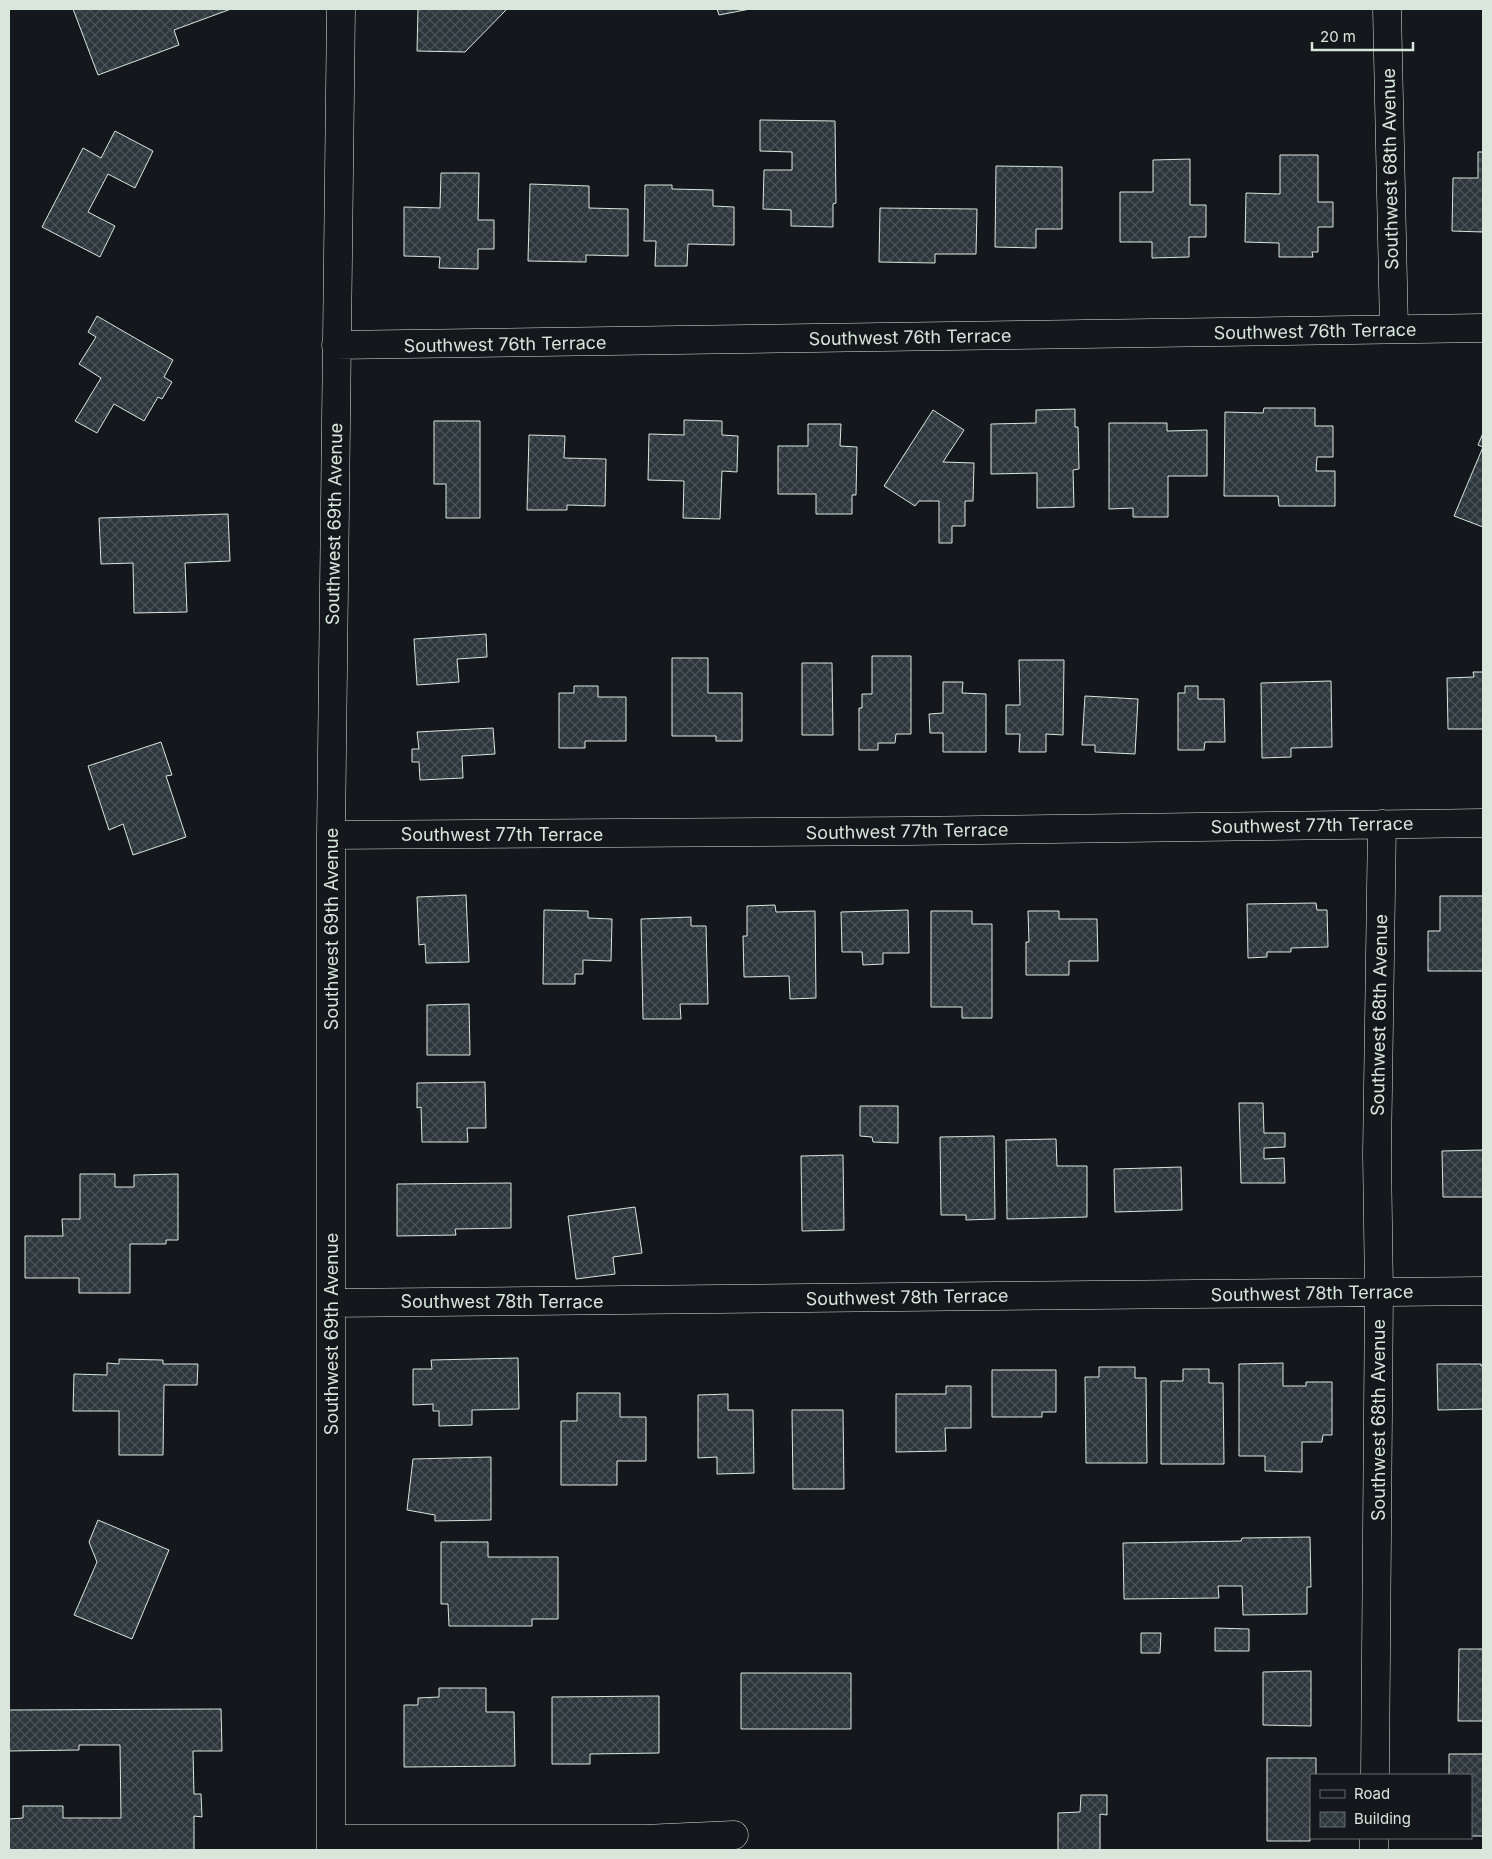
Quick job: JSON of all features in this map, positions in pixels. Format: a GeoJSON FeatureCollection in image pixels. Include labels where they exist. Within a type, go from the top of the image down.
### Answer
{"type":"FeatureCollection","features":[{"type":"Feature","properties":{"kind":"street","name":"Southwest 69th Avenue"},"geometry":{"type":"LineString","coordinates":[[331,1844],[331,835],[336,345],[342,9]]}},
{"type":"Feature","properties":{"kind":"street","name":"Southwest 68th Avenue"},"geometry":{"type":"LineString","coordinates":[[1387,9],[1394,329]]}},
{"type":"Feature","properties":{"kind":"street","name":"Southwest 76th Terrace"},"geometry":{"type":"LineString","coordinates":[[336,345],[1483,328]]}},
{"type":"Feature","properties":{"kind":"street","name":"Southwest 77th Terrace"},"geometry":{"type":"LineString","coordinates":[[331,835],[898,831],[1483,823]]}},
{"type":"Feature","properties":{"kind":"street","name":"Southwest 68th Avenue"},"geometry":{"type":"LineString","coordinates":[[1375,1774],[1379,1292],[1377,1154],[1382,824]]}},
{"type":"Feature","properties":{"kind":"street","name":"Southwest 78th Terrace"},"geometry":{"type":"LineString","coordinates":[[331,1302],[1483,1291]]}},
{"type":"Feature","properties":{"kind":"street"},"geometry":{"type":"LineString","coordinates":[[331,1844],[644,1840],[734,1835]]}},
{"type":"Feature","properties":{"kind":"building"},"geometry":{"type":"Polygon","coordinates":[[[73,9],[231,9],[174,30],[179,45],[98,75],[73,9]]]}},
{"type":"Feature","properties":{"kind":"building"},"geometry":{"type":"Polygon","coordinates":[[[418,9],[507,9],[465,52],[417,51],[418,9]]]}},
{"type":"Feature","properties":{"kind":"building"},"geometry":{"type":"Polygon","coordinates":[[[717,9],[750,9],[719,15],[717,9]]]}},
{"type":"Feature","properties":{"kind":"building"},"geometry":{"type":"Polygon","coordinates":[[[760,120],[835,121],[836,203],[833,204],[833,227],[791,226],[791,210],[763,209],[764,170],[792,170],[792,152],[760,151],[760,120]]]}},
{"type":"Feature","properties":{"kind":"building"},"geometry":{"type":"Polygon","coordinates":[[[115,131],[153,151],[135,188],[108,174],[88,212],[115,226],[100,257],[42,227],[83,148],[101,158],[115,131]]]}},
{"type":"Feature","properties":{"kind":"building"},"geometry":{"type":"Polygon","coordinates":[[[1478,152],[1483,152],[1483,232],[1452,231],[1453,178],[1478,178],[1478,152]]]}},
{"type":"Feature","properties":{"kind":"building"},"geometry":{"type":"Polygon","coordinates":[[[1280,155],[1318,155],[1318,202],[1333,202],[1333,227],[1318,227],[1318,252],[1312,252],[1313,257],[1279,257],[1279,243],[1245,242],[1246,193],[1280,194],[1280,155]]]}},
{"type":"Feature","properties":{"kind":"building"},"geometry":{"type":"Polygon","coordinates":[[[1190,159],[1190,205],[1206,205],[1206,237],[1189,237],[1189,257],[1152,258],[1152,242],[1120,242],[1120,192],[1153,192],[1153,160],[1190,159]]]}},
{"type":"Feature","properties":{"kind":"building"},"geometry":{"type":"Polygon","coordinates":[[[996,166],[1062,167],[1062,229],[1036,229],[1036,248],[995,247],[996,166]]]}},
{"type":"Feature","properties":{"kind":"building"},"geometry":{"type":"Polygon","coordinates":[[[441,173],[479,173],[478,220],[494,220],[494,249],[478,249],[478,269],[439,268],[440,257],[404,256],[404,207],[440,208],[441,173]]]}},
{"type":"Feature","properties":{"kind":"building"},"geometry":{"type":"Polygon","coordinates":[[[530,184],[589,186],[589,208],[628,209],[628,256],[586,255],[586,262],[528,261],[530,184]]]}},
{"type":"Feature","properties":{"kind":"building"},"geometry":{"type":"Polygon","coordinates":[[[645,185],[672,185],[672,189],[713,190],[713,206],[734,207],[734,245],[688,244],[687,266],[655,266],[656,241],[644,241],[645,185]]]}},
{"type":"Feature","properties":{"kind":"building"},"geometry":{"type":"Polygon","coordinates":[[[880,208],[977,209],[976,254],[935,254],[935,263],[879,262],[880,208]]]}},
{"type":"Feature","properties":{"kind":"building"},"geometry":{"type":"Polygon","coordinates":[[[97,316],[173,360],[164,377],[172,382],[162,399],[158,397],[144,421],[114,404],[97,433],[75,421],[101,378],[79,364],[96,337],[88,332],[97,316]]]}},
{"type":"Feature","properties":{"kind":"building"},"geometry":{"type":"Polygon","coordinates":[[[1264,408],[1315,408],[1315,426],[1333,426],[1333,457],[1317,457],[1316,471],[1335,471],[1335,506],[1279,506],[1278,496],[1224,496],[1225,412],[1263,413],[1264,408]]]}},
{"type":"Feature","properties":{"kind":"building"},"geometry":{"type":"Polygon","coordinates":[[[1075,409],[1075,427],[1078,427],[1079,469],[1073,470],[1074,507],[1037,508],[1037,473],[991,474],[991,424],[1036,423],[1036,410],[1075,409]]]}},
{"type":"Feature","properties":{"kind":"building"},"geometry":{"type":"Polygon","coordinates":[[[933,410],[964,430],[943,462],[974,463],[973,501],[965,501],[965,526],[952,526],[952,543],[939,543],[939,501],[919,501],[915,506],[884,486],[933,410]]]}},
{"type":"Feature","properties":{"kind":"building"},"geometry":{"type":"Polygon","coordinates":[[[684,420],[722,421],[722,435],[738,436],[737,472],[722,471],[720,519],[683,518],[684,481],[648,480],[649,434],[684,435],[684,420]]]}},
{"type":"Feature","properties":{"kind":"building"},"geometry":{"type":"Polygon","coordinates":[[[434,421],[480,421],[480,518],[446,518],[446,484],[434,484],[434,421]]]}},
{"type":"Feature","properties":{"kind":"building"},"geometry":{"type":"Polygon","coordinates":[[[1109,423],[1167,423],[1167,431],[1207,430],[1207,476],[1168,476],[1168,517],[1133,517],[1133,508],[1109,509],[1109,423]]]}},
{"type":"Feature","properties":{"kind":"building"},"geometry":{"type":"Polygon","coordinates":[[[808,424],[841,424],[840,446],[857,447],[856,495],[852,495],[852,514],[816,514],[816,494],[778,494],[778,446],[808,446],[808,424]]]}},
{"type":"Feature","properties":{"kind":"building"},"geometry":{"type":"Polygon","coordinates":[[[1483,433],[1483,447],[1478,445],[1483,433]]]}},
{"type":"Feature","properties":{"kind":"building"},"geometry":{"type":"Polygon","coordinates":[[[529,435],[565,436],[564,458],[606,459],[605,506],[567,505],[567,510],[527,510],[529,435]]]}},
{"type":"Feature","properties":{"kind":"building"},"geometry":{"type":"Polygon","coordinates":[[[1483,447],[1483,527],[1454,516],[1483,447]]]}},
{"type":"Feature","properties":{"kind":"building"},"geometry":{"type":"Polygon","coordinates":[[[228,514],[230,561],[185,563],[187,612],[134,613],[133,563],[101,564],[99,518],[228,514]]]}},
{"type":"Feature","properties":{"kind":"building"},"geometry":{"type":"Polygon","coordinates":[[[486,634],[487,657],[457,659],[459,682],[417,685],[414,639],[486,634]]]}},
{"type":"Feature","properties":{"kind":"building"},"geometry":{"type":"Polygon","coordinates":[[[872,656],[911,656],[911,734],[896,734],[895,743],[878,743],[878,750],[859,750],[859,708],[862,708],[862,694],[872,694],[872,656]]]}},
{"type":"Feature","properties":{"kind":"building"},"geometry":{"type":"Polygon","coordinates":[[[672,658],[708,658],[708,693],[742,693],[742,741],[716,741],[716,736],[672,736],[672,658]]]}},
{"type":"Feature","properties":{"kind":"building"},"geometry":{"type":"Polygon","coordinates":[[[1019,660],[1064,660],[1063,735],[1046,734],[1046,752],[1019,752],[1020,734],[1006,734],[1006,705],[1020,705],[1019,660]]]}},
{"type":"Feature","properties":{"kind":"building"},"geometry":{"type":"Polygon","coordinates":[[[802,663],[832,663],[833,735],[802,735],[802,663]]]}},
{"type":"Feature","properties":{"kind":"building"},"geometry":{"type":"Polygon","coordinates":[[[1473,672],[1483,672],[1483,729],[1448,729],[1447,678],[1474,677],[1473,672]]]}},
{"type":"Feature","properties":{"kind":"building"},"geometry":{"type":"Polygon","coordinates":[[[1331,681],[1332,747],[1291,748],[1291,757],[1262,758],[1261,683],[1331,681]]]}},
{"type":"Feature","properties":{"kind":"building"},"geometry":{"type":"Polygon","coordinates":[[[943,682],[963,682],[962,693],[986,694],[986,752],[943,752],[943,733],[930,733],[929,714],[943,713],[943,682]]]}},
{"type":"Feature","properties":{"kind":"building"},"geometry":{"type":"Polygon","coordinates":[[[574,686],[598,686],[598,697],[626,697],[626,741],[585,741],[585,748],[559,748],[559,693],[574,693],[574,686]]]}},
{"type":"Feature","properties":{"kind":"building"},"geometry":{"type":"Polygon","coordinates":[[[1185,686],[1198,686],[1198,699],[1224,699],[1225,742],[1205,742],[1204,750],[1178,750],[1178,693],[1185,693],[1185,686]]]}},
{"type":"Feature","properties":{"kind":"building"},"geometry":{"type":"Polygon","coordinates":[[[1085,696],[1138,699],[1135,754],[1095,752],[1095,745],[1082,745],[1085,696]]]}},
{"type":"Feature","properties":{"kind":"building"},"geometry":{"type":"Polygon","coordinates":[[[493,728],[495,754],[462,756],[463,778],[420,780],[419,762],[412,762],[412,749],[419,749],[417,732],[493,728]]]}},
{"type":"Feature","properties":{"kind":"building"},"geometry":{"type":"Polygon","coordinates":[[[161,742],[172,775],[166,776],[186,837],[133,855],[123,824],[109,830],[88,766],[161,742]]]}},
{"type":"Feature","properties":{"kind":"building"},"geometry":{"type":"Polygon","coordinates":[[[466,895],[469,962],[426,963],[425,944],[419,945],[417,897],[466,895]]]}},
{"type":"Feature","properties":{"kind":"building"},"geometry":{"type":"Polygon","coordinates":[[[1440,896],[1483,896],[1483,971],[1428,971],[1428,931],[1440,931],[1440,896]]]}},
{"type":"Feature","properties":{"kind":"building"},"geometry":{"type":"Polygon","coordinates":[[[1316,903],[1317,910],[1327,910],[1328,947],[1291,948],[1291,952],[1267,952],[1267,957],[1248,958],[1247,904],[1316,903]]]}},
{"type":"Feature","properties":{"kind":"building"},"geometry":{"type":"Polygon","coordinates":[[[775,905],[776,912],[815,911],[816,998],[790,999],[789,976],[744,977],[743,936],[747,936],[747,906],[775,905]]]}},
{"type":"Feature","properties":{"kind":"building"},"geometry":{"type":"Polygon","coordinates":[[[544,910],[588,911],[588,918],[612,919],[611,961],[583,960],[583,974],[575,974],[575,984],[543,984],[544,910]]]}},
{"type":"Feature","properties":{"kind":"building"},"geometry":{"type":"Polygon","coordinates":[[[908,910],[909,953],[883,953],[883,964],[863,965],[862,952],[842,952],[841,912],[908,910]]]}},
{"type":"Feature","properties":{"kind":"building"},"geometry":{"type":"Polygon","coordinates":[[[931,911],[972,911],[972,924],[992,924],[992,1018],[962,1018],[962,1007],[931,1007],[931,911]]]}},
{"type":"Feature","properties":{"kind":"building"},"geometry":{"type":"Polygon","coordinates":[[[1028,911],[1059,911],[1059,919],[1097,919],[1098,961],[1069,961],[1069,975],[1026,975],[1026,942],[1029,942],[1028,911]]]}},
{"type":"Feature","properties":{"kind":"building"},"geometry":{"type":"Polygon","coordinates":[[[691,917],[691,926],[706,926],[708,1004],[680,1004],[681,1019],[643,1019],[641,919],[691,917]]]}},
{"type":"Feature","properties":{"kind":"building"},"geometry":{"type":"Polygon","coordinates":[[[469,1004],[470,1055],[427,1055],[427,1005],[469,1004]]]}},
{"type":"Feature","properties":{"kind":"building"},"geometry":{"type":"Polygon","coordinates":[[[485,1082],[486,1128],[467,1128],[468,1142],[422,1142],[421,1107],[417,1108],[417,1083],[485,1082]]]}},
{"type":"Feature","properties":{"kind":"building"},"geometry":{"type":"Polygon","coordinates":[[[1239,1103],[1263,1103],[1264,1133],[1285,1133],[1285,1147],[1264,1148],[1264,1159],[1284,1158],[1285,1183],[1241,1183],[1239,1103]]]}},
{"type":"Feature","properties":{"kind":"building"},"geometry":{"type":"Polygon","coordinates":[[[860,1106],[898,1106],[898,1143],[873,1142],[872,1137],[860,1136],[860,1106]]]}},
{"type":"Feature","properties":{"kind":"building"},"geometry":{"type":"Polygon","coordinates":[[[994,1136],[995,1219],[966,1220],[966,1215],[941,1215],[940,1137],[994,1136]]]}},
{"type":"Feature","properties":{"kind":"building"},"geometry":{"type":"Polygon","coordinates":[[[1056,1139],[1057,1166],[1087,1166],[1087,1217],[1007,1219],[1006,1140],[1056,1139]]]}},
{"type":"Feature","properties":{"kind":"building"},"geometry":{"type":"Polygon","coordinates":[[[1483,1150],[1483,1197],[1443,1197],[1442,1151],[1483,1150]]]}},
{"type":"Feature","properties":{"kind":"building"},"geometry":{"type":"Polygon","coordinates":[[[843,1155],[844,1230],[802,1231],[801,1156],[843,1155]]]}},
{"type":"Feature","properties":{"kind":"building"},"geometry":{"type":"Polygon","coordinates":[[[1181,1167],[1182,1210],[1115,1212],[1114,1169],[1181,1167]]]}},
{"type":"Feature","properties":{"kind":"building"},"geometry":{"type":"Polygon","coordinates":[[[80,1174],[115,1174],[115,1187],[134,1187],[134,1175],[178,1174],[178,1240],[166,1240],[166,1244],[130,1244],[130,1293],[79,1293],[79,1278],[25,1278],[25,1236],[63,1236],[62,1219],[80,1219],[80,1174]]]}},
{"type":"Feature","properties":{"kind":"building"},"geometry":{"type":"Polygon","coordinates":[[[511,1183],[511,1228],[455,1229],[456,1235],[397,1236],[397,1184],[511,1183]]]}},
{"type":"Feature","properties":{"kind":"building"},"geometry":{"type":"Polygon","coordinates":[[[635,1207],[642,1253],[613,1257],[615,1274],[576,1279],[568,1216],[635,1207]]]}},
{"type":"Feature","properties":{"kind":"building"},"geometry":{"type":"Polygon","coordinates":[[[518,1358],[519,1409],[472,1410],[472,1425],[439,1426],[439,1411],[433,1411],[433,1404],[413,1405],[413,1369],[432,1369],[431,1360],[518,1358]]]}},
{"type":"Feature","properties":{"kind":"building"},"geometry":{"type":"Polygon","coordinates":[[[119,1359],[163,1360],[163,1364],[198,1364],[197,1385],[164,1385],[163,1455],[119,1455],[119,1411],[73,1411],[74,1374],[107,1375],[107,1363],[119,1364],[119,1359]]]}},
{"type":"Feature","properties":{"kind":"building"},"geometry":{"type":"Polygon","coordinates":[[[1283,1363],[1283,1386],[1306,1386],[1306,1382],[1332,1382],[1332,1435],[1323,1435],[1322,1442],[1302,1442],[1302,1472],[1265,1471],[1265,1456],[1239,1456],[1239,1364],[1283,1363]]]}},
{"type":"Feature","properties":{"kind":"building"},"geometry":{"type":"Polygon","coordinates":[[[1437,1364],[1481,1364],[1483,1366],[1483,1409],[1438,1410],[1437,1364]]]}},
{"type":"Feature","properties":{"kind":"building"},"geometry":{"type":"Polygon","coordinates":[[[1099,1367],[1135,1367],[1135,1378],[1146,1378],[1147,1463],[1086,1463],[1085,1377],[1099,1377],[1099,1367]]]}},
{"type":"Feature","properties":{"kind":"building"},"geometry":{"type":"Polygon","coordinates":[[[1183,1369],[1209,1369],[1209,1383],[1223,1383],[1224,1464],[1161,1464],[1161,1381],[1183,1381],[1183,1369]]]}},
{"type":"Feature","properties":{"kind":"building"},"geometry":{"type":"Polygon","coordinates":[[[992,1370],[1056,1370],[1056,1412],[1042,1412],[1042,1417],[992,1417],[992,1370]]]}},
{"type":"Feature","properties":{"kind":"building"},"geometry":{"type":"Polygon","coordinates":[[[946,1386],[971,1386],[971,1428],[945,1428],[946,1451],[896,1452],[896,1394],[946,1394],[946,1386]]]}},
{"type":"Feature","properties":{"kind":"building"},"geometry":{"type":"Polygon","coordinates":[[[577,1393],[620,1393],[620,1417],[646,1417],[646,1461],[617,1461],[617,1485],[561,1485],[561,1421],[577,1421],[577,1393]]]}},
{"type":"Feature","properties":{"kind":"building"},"geometry":{"type":"Polygon","coordinates":[[[728,1394],[728,1410],[753,1410],[754,1473],[717,1474],[717,1457],[698,1458],[698,1395],[728,1394]]]}},
{"type":"Feature","properties":{"kind":"building"},"geometry":{"type":"Polygon","coordinates":[[[792,1410],[843,1410],[844,1489],[793,1489],[792,1410]]]}},
{"type":"Feature","properties":{"kind":"building"},"geometry":{"type":"Polygon","coordinates":[[[491,1457],[491,1520],[435,1521],[435,1515],[407,1510],[413,1459],[491,1457]]]}},
{"type":"Feature","properties":{"kind":"building"},"geometry":{"type":"Polygon","coordinates":[[[98,1520],[169,1550],[132,1639],[74,1615],[97,1562],[89,1542],[98,1520]]]}},
{"type":"Feature","properties":{"kind":"building"},"geometry":{"type":"Polygon","coordinates":[[[1310,1537],[1311,1587],[1307,1587],[1307,1614],[1243,1615],[1242,1586],[1218,1586],[1219,1598],[1124,1599],[1123,1543],[1241,1541],[1242,1538],[1310,1537]]]}},
{"type":"Feature","properties":{"kind":"building"},"geometry":{"type":"Polygon","coordinates":[[[441,1542],[488,1542],[488,1557],[558,1557],[558,1619],[532,1619],[532,1626],[449,1626],[448,1604],[441,1604],[441,1542]]]}},
{"type":"Feature","properties":{"kind":"building"},"geometry":{"type":"Polygon","coordinates":[[[1215,1628],[1249,1629],[1249,1651],[1215,1651],[1215,1628]]]}},
{"type":"Feature","properties":{"kind":"building"},"geometry":{"type":"Polygon","coordinates":[[[1141,1633],[1161,1633],[1160,1653],[1141,1653],[1141,1633]]]}},
{"type":"Feature","properties":{"kind":"building"},"geometry":{"type":"Polygon","coordinates":[[[1459,1649],[1483,1649],[1483,1721],[1458,1721],[1459,1649]]]}},
{"type":"Feature","properties":{"kind":"building"},"geometry":{"type":"Polygon","coordinates":[[[1311,1671],[1311,1726],[1263,1725],[1263,1672],[1311,1671]]]}},
{"type":"Feature","properties":{"kind":"building"},"geometry":{"type":"Polygon","coordinates":[[[741,1673],[851,1673],[851,1729],[741,1729],[741,1673]]]}},
{"type":"Feature","properties":{"kind":"building"},"geometry":{"type":"Polygon","coordinates":[[[439,1688],[486,1688],[486,1712],[514,1712],[515,1766],[404,1767],[404,1705],[418,1705],[418,1698],[439,1697],[439,1688]]]}},
{"type":"Feature","properties":{"kind":"building"},"geometry":{"type":"Polygon","coordinates":[[[659,1696],[659,1753],[590,1754],[590,1764],[552,1764],[552,1697],[659,1696]]]}},
{"type":"Feature","properties":{"kind":"building"},"geometry":{"type":"Polygon","coordinates":[[[221,1709],[222,1751],[193,1751],[194,1794],[201,1794],[202,1817],[194,1816],[194,1850],[9,1850],[9,1819],[23,1818],[23,1806],[63,1806],[63,1818],[121,1818],[120,1745],[79,1745],[79,1750],[9,1751],[9,1710],[221,1709]]]}},
{"type":"Feature","properties":{"kind":"building"},"geometry":{"type":"Polygon","coordinates":[[[1449,1754],[1483,1754],[1483,1836],[1472,1836],[1472,1774],[1449,1774],[1449,1754]]]}},
{"type":"Feature","properties":{"kind":"building"},"geometry":{"type":"Polygon","coordinates":[[[1267,1758],[1316,1758],[1316,1774],[1310,1774],[1310,1841],[1267,1841],[1267,1758]]]}},
{"type":"Feature","properties":{"kind":"building"},"geometry":{"type":"Polygon","coordinates":[[[1081,1795],[1107,1795],[1107,1815],[1100,1814],[1100,1850],[1058,1850],[1058,1813],[1080,1812],[1081,1795]]]}}]}
